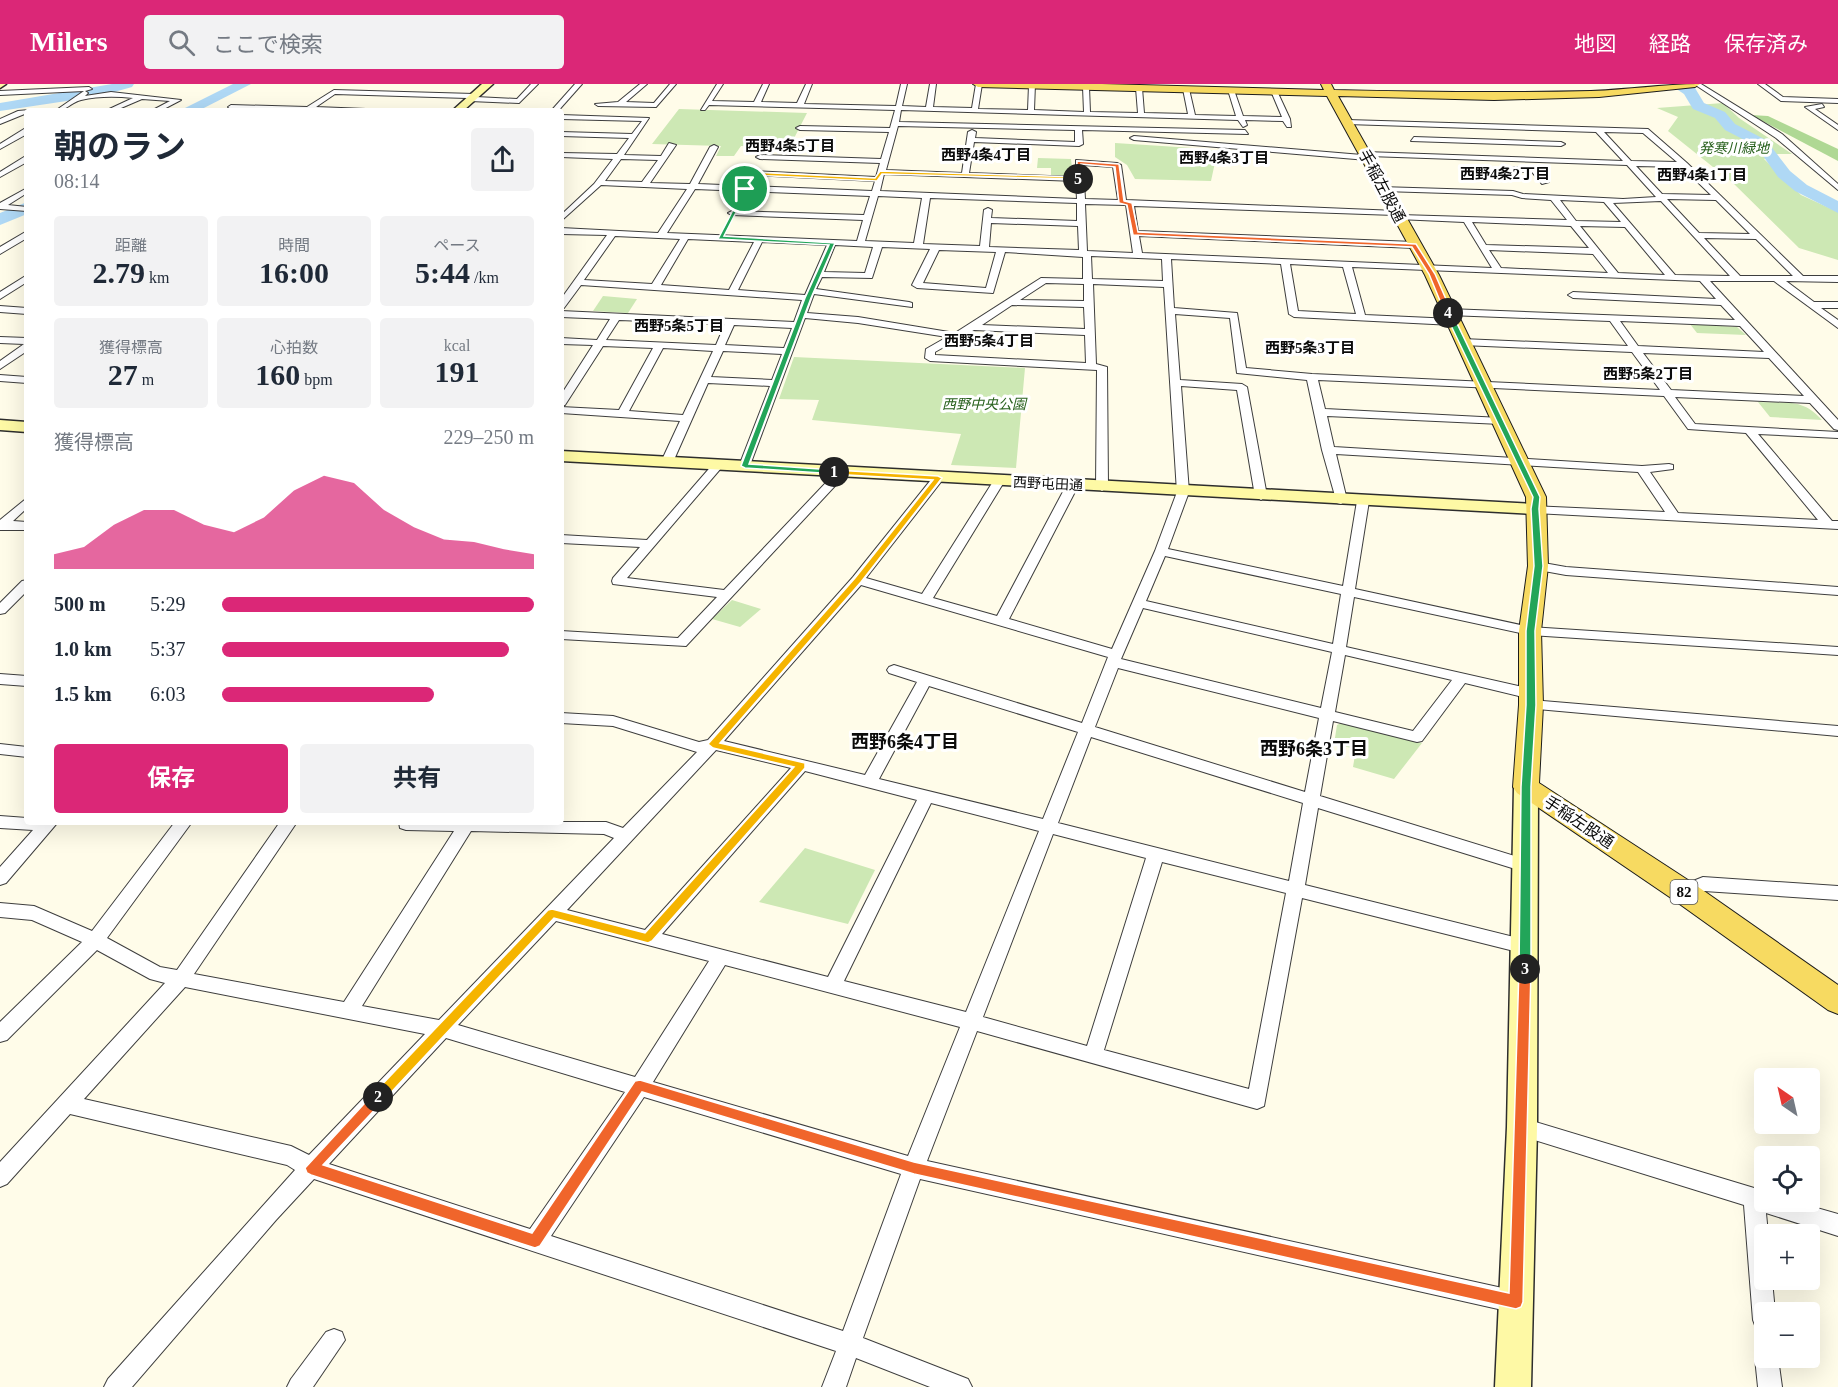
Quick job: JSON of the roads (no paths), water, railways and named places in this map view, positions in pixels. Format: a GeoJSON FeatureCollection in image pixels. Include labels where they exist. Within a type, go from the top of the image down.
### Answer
{"type":"FeatureCollection","features":[{"type":"Feature","properties":{"kind":"main road"},"geometry":{"type":"LineString","coordinates":[[979,84],[1231,90],[1248,87],[1274,91],[1329,88],[1494,97],[1627,92],[1693,84]]}},
{"type":"Feature","properties":{"kind":"main road","name":"手稲左股通"},"geometry":{"type":"LineString","coordinates":[[1329,88],[1426,268],[1432,274],[1450,317],[1502,421],[1536,497],[1538,566],[1530,631],[1531,700],[1526,787],[1684,892],[1837,998]]}},
{"type":"Feature","properties":{"kind":"street"},"geometry":{"type":"LineString","coordinates":[[63,108],[96,84]]}},
{"type":"Feature","properties":{"kind":"street"},"geometry":{"type":"LineString","coordinates":[[460,108],[488,84]]}},
{"type":"Feature","properties":{"kind":"street"},"geometry":{"type":"LineString","coordinates":[[310,108],[334,92],[519,100],[535,84]]}},
{"type":"Feature","properties":{"kind":"street"},"geometry":{"type":"LineString","coordinates":[[557,108],[579,84]]}},
{"type":"Feature","properties":{"kind":"street"},"geometry":{"type":"LineString","coordinates":[[619,105],[644,84]]}},
{"type":"Feature","properties":{"kind":"street"},"geometry":{"type":"LineString","coordinates":[[598,104],[656,105],[673,84]]}},
{"type":"Feature","properties":{"kind":"street"},"geometry":{"type":"LineString","coordinates":[[703,109],[720,84]]}},
{"type":"Feature","properties":{"kind":"street"},"geometry":{"type":"LineString","coordinates":[[757,104],[766,84]]}},
{"type":"Feature","properties":{"kind":"street"},"geometry":{"type":"LineString","coordinates":[[800,105],[809,84]]}},
{"type":"Feature","properties":{"kind":"street"},"geometry":{"type":"LineString","coordinates":[[860,245],[904,84]]}},
{"type":"Feature","properties":{"kind":"street"},"geometry":{"type":"LineString","coordinates":[[929,108],[933,84]]}},
{"type":"Feature","properties":{"kind":"street"},"geometry":{"type":"LineString","coordinates":[[975,109],[979,84]]}},
{"type":"Feature","properties":{"kind":"street"},"geometry":{"type":"LineString","coordinates":[[1693,84],[1779,136],[1838,188]]}},
{"type":"Feature","properties":{"kind":"street"},"geometry":{"type":"LineString","coordinates":[[1031,111],[1032,85]]}},
{"type":"Feature","properties":{"kind":"street"},"geometry":{"type":"LineString","coordinates":[[1087,112],[1089,86]]}},
{"type":"Feature","properties":{"kind":"street"},"geometry":{"type":"LineString","coordinates":[[1764,86],[1778,89]]}},
{"type":"Feature","properties":{"kind":"street"},"geometry":{"type":"LineString","coordinates":[[1764,86],[1780,99],[1838,103]]}},
{"type":"Feature","properties":{"kind":"street"},"geometry":{"type":"LineString","coordinates":[[1139,88],[1141,114]]}},
{"type":"Feature","properties":{"kind":"street"},"geometry":{"type":"LineString","coordinates":[[1186,89],[1192,115]]}},
{"type":"Feature","properties":{"kind":"street"},"geometry":{"type":"LineString","coordinates":[[0,93],[88,90]]}},
{"type":"Feature","properties":{"kind":"street"},"geometry":{"type":"LineString","coordinates":[[1231,90],[1251,149]]}},
{"type":"Feature","properties":{"kind":"street"},"geometry":{"type":"LineString","coordinates":[[708,103],[1192,115],[1288,123],[1274,91]]}},
{"type":"Feature","properties":{"kind":"street"},"geometry":{"type":"LineString","coordinates":[[78,98],[111,94],[178,100],[161,108]]}},
{"type":"Feature","properties":{"kind":"street"},"geometry":{"type":"LineString","coordinates":[[115,108],[141,97]]}},
{"type":"Feature","properties":{"kind":"street"},"geometry":{"type":"LineString","coordinates":[[230,108],[240,101]]}},
{"type":"Feature","properties":{"kind":"street"},"geometry":{"type":"LineString","coordinates":[[1837,128],[1808,107],[1838,103]]}},
{"type":"Feature","properties":{"kind":"street"},"geometry":{"type":"LineString","coordinates":[[0,122],[24,111]]}},
{"type":"Feature","properties":{"kind":"street"},"geometry":{"type":"LineString","coordinates":[[564,117],[647,119],[599,183],[564,216]]}},
{"type":"Feature","properties":{"kind":"street"},"geometry":{"type":"LineString","coordinates":[[1347,122],[1645,131],[1684,165],[1801,279]]}},
{"type":"Feature","properties":{"kind":"street"},"geometry":{"type":"LineString","coordinates":[[1404,124],[1421,156]]}},
{"type":"Feature","properties":{"kind":"street"},"geometry":{"type":"LineString","coordinates":[[1475,125],[1501,159]]}},
{"type":"Feature","properties":{"kind":"street"},"geometry":{"type":"LineString","coordinates":[[800,128],[973,126],[1245,132]]}},
{"type":"Feature","properties":{"kind":"street"},"geometry":{"type":"LineString","coordinates":[[965,175],[973,126]]}},
{"type":"Feature","properties":{"kind":"street"},"geometry":{"type":"LineString","coordinates":[[1547,128],[1575,161]]}},
{"type":"Feature","properties":{"kind":"street"},"geometry":{"type":"LineString","coordinates":[[972,140],[1079,144],[1078,129]]}},
{"type":"Feature","properties":{"kind":"street"},"geometry":{"type":"LineString","coordinates":[[1143,129],[1144,139]]}},
{"type":"Feature","properties":{"kind":"street"},"geometry":{"type":"LineString","coordinates":[[1598,129],[1738,279]]}},
{"type":"Feature","properties":{"kind":"street"},"geometry":{"type":"LineString","coordinates":[[0,147],[24,133]]}},
{"type":"Feature","properties":{"kind":"street"},"geometry":{"type":"LineString","coordinates":[[564,134],[634,136]]}},
{"type":"Feature","properties":{"kind":"street"},"geometry":{"type":"LineString","coordinates":[[1125,137],[1251,149],[1366,156],[1684,165]]}},
{"type":"Feature","properties":{"kind":"street"},"geometry":{"type":"LineString","coordinates":[[1414,139],[1561,144]]}},
{"type":"Feature","properties":{"kind":"street"},"geometry":{"type":"LineString","coordinates":[[644,184],[672,145]]}},
{"type":"Feature","properties":{"kind":"street"},"geometry":{"type":"LineString","coordinates":[[661,235],[693,186],[714,147]]}},
{"type":"Feature","properties":{"kind":"street"},"geometry":{"type":"LineString","coordinates":[[732,213],[765,147]]}},
{"type":"Feature","properties":{"kind":"street"},"geometry":{"type":"LineString","coordinates":[[564,155],[662,158]]}},
{"type":"Feature","properties":{"kind":"street"},"geometry":{"type":"LineString","coordinates":[[760,157],[883,161]]}},
{"type":"Feature","properties":{"kind":"street"},"geometry":{"type":"LineString","coordinates":[[9,158],[24,159]]}},
{"type":"Feature","properties":{"kind":"street"},"geometry":{"type":"LineString","coordinates":[[1490,158],[1502,169],[1534,170],[1545,182]]}},
{"type":"Feature","properties":{"kind":"street"},"geometry":{"type":"LineString","coordinates":[[0,175],[24,161]]}},
{"type":"Feature","properties":{"kind":"street"},"geometry":{"type":"LineString","coordinates":[[1091,366],[1079,162],[1117,165],[1135,233],[1138,256]]}},
{"type":"Feature","properties":{"kind":"street"},"geometry":{"type":"LineString","coordinates":[[752,173],[879,176],[965,175],[1080,179]]}},
{"type":"Feature","properties":{"kind":"street"},"geometry":{"type":"LineString","coordinates":[[599,183],[693,186],[732,213],[759,240],[1672,278],[1838,279]]}},
{"type":"Feature","properties":{"kind":"street"},"geometry":{"type":"LineString","coordinates":[[1383,189],[1513,194],[1607,201],[1717,198]]}},
{"type":"Feature","properties":{"kind":"street"},"geometry":{"type":"LineString","coordinates":[[0,207],[24,192]]}},
{"type":"Feature","properties":{"kind":"street"},"geometry":{"type":"LineString","coordinates":[[564,231],[686,236],[732,213],[874,194],[1628,225]]}},
{"type":"Feature","properties":{"kind":"street"},"geometry":{"type":"LineString","coordinates":[[918,247],[926,196]]}},
{"type":"Feature","properties":{"kind":"street"},"geometry":{"type":"LineString","coordinates":[[984,250],[989,198]]}},
{"type":"Feature","properties":{"kind":"street"},"geometry":{"type":"LineString","coordinates":[[1554,198],[1615,275]]}},
{"type":"Feature","properties":{"kind":"street"},"geometry":{"type":"LineString","coordinates":[[1607,201],[1672,278]]}},
{"type":"Feature","properties":{"kind":"street"},"geometry":{"type":"LineString","coordinates":[[0,207],[22,208]]}},
{"type":"Feature","properties":{"kind":"street"},"geometry":{"type":"LineString","coordinates":[[732,213],[866,218]]}},
{"type":"Feature","properties":{"kind":"street"},"geometry":{"type":"LineString","coordinates":[[1466,219],[1498,271]]}},
{"type":"Feature","properties":{"kind":"street"},"geometry":{"type":"LineString","coordinates":[[987,220],[1082,224]]}},
{"type":"Feature","properties":{"kind":"street"},"geometry":{"type":"LineString","coordinates":[[564,302],[613,233]]}},
{"type":"Feature","properties":{"kind":"street"},"geometry":{"type":"LineString","coordinates":[[1135,233],[1414,245]]}},
{"type":"Feature","properties":{"kind":"street"},"geometry":{"type":"LineString","coordinates":[[1696,235],[1757,237]]}},
{"type":"Feature","properties":{"kind":"street"},"geometry":{"type":"LineString","coordinates":[[0,251],[24,236]]}},
{"type":"Feature","properties":{"kind":"street"},"geometry":{"type":"LineString","coordinates":[[656,286],[686,236]]}},
{"type":"Feature","properties":{"kind":"street"},"geometry":{"type":"LineString","coordinates":[[1216,237],[1221,260]]}},
{"type":"Feature","properties":{"kind":"street"},"geometry":{"type":"LineString","coordinates":[[732,293],[759,240]]}},
{"type":"Feature","properties":{"kind":"street"},"geometry":{"type":"LineString","coordinates":[[745,466],[800,320],[832,243]]}},
{"type":"Feature","properties":{"kind":"street"},"geometry":{"type":"LineString","coordinates":[[819,274],[869,276],[878,245]]}},
{"type":"Feature","properties":{"kind":"street"},"geometry":{"type":"LineString","coordinates":[[1483,247],[1595,251]]}},
{"type":"Feature","properties":{"kind":"street"},"geometry":{"type":"LineString","coordinates":[[934,248],[917,285],[990,291],[1001,250]]}},
{"type":"Feature","properties":{"kind":"street"},"geometry":{"type":"LineString","coordinates":[[834,1387],[914,1168],[1086,730],[1161,551],[1183,492],[1166,257]]}},
{"type":"Feature","properties":{"kind":"street"},"geometry":{"type":"LineString","coordinates":[[1285,262],[1294,314],[1361,317],[1586,316],[1743,323]]}},
{"type":"Feature","properties":{"kind":"street"},"geometry":{"type":"LineString","coordinates":[[1347,265],[1361,317]]}},
{"type":"Feature","properties":{"kind":"street"},"geometry":{"type":"LineString","coordinates":[[1556,273],[1586,316]]}},
{"type":"Feature","properties":{"kind":"street"},"geometry":{"type":"LineString","coordinates":[[1702,278],[1838,427]]}},
{"type":"Feature","properties":{"kind":"street"},"geometry":{"type":"LineString","coordinates":[[1102,487],[1101,367],[930,358],[930,351],[972,327],[1044,279],[1168,284]]}},
{"type":"Feature","properties":{"kind":"street"},"geometry":{"type":"LineString","coordinates":[[1777,279],[1838,325]]}},
{"type":"Feature","properties":{"kind":"street"},"geometry":{"type":"LineString","coordinates":[[0,296],[24,280]]}},
{"type":"Feature","properties":{"kind":"street"},"geometry":{"type":"LineString","coordinates":[[564,285],[656,286],[732,293],[810,295],[909,305]]}},
{"type":"Feature","properties":{"kind":"street"},"geometry":{"type":"LineString","coordinates":[[1573,295],[1723,302]]}},
{"type":"Feature","properties":{"kind":"street"},"geometry":{"type":"LineString","coordinates":[[1007,302],[1088,304]]}},
{"type":"Feature","properties":{"kind":"street"},"geometry":{"type":"LineString","coordinates":[[1811,305],[1838,304]]}},
{"type":"Feature","properties":{"kind":"street"},"geometry":{"type":"LineString","coordinates":[[0,309],[24,311]]}},
{"type":"Feature","properties":{"kind":"street"},"geometry":{"type":"LineString","coordinates":[[1171,311],[1234,315],[1241,371],[1311,377],[1813,400]]}},
{"type":"Feature","properties":{"kind":"street"},"geometry":{"type":"LineString","coordinates":[[564,314],[731,322],[858,320],[957,336]]}},
{"type":"Feature","properties":{"kind":"street"},"geometry":{"type":"LineString","coordinates":[[564,398],[616,316]]}},
{"type":"Feature","properties":{"kind":"street"},"geometry":{"type":"LineString","coordinates":[[1612,317],[1637,348],[1692,427],[1838,435]]}},
{"type":"Feature","properties":{"kind":"street"},"geometry":{"type":"LineString","coordinates":[[666,462],[731,322]]}},
{"type":"Feature","properties":{"kind":"street"},"geometry":{"type":"LineString","coordinates":[[972,327],[1089,332]]}},
{"type":"Feature","properties":{"kind":"street"},"geometry":{"type":"LineString","coordinates":[[0,340],[24,344]]}},
{"type":"Feature","properties":{"kind":"street"},"geometry":{"type":"LineString","coordinates":[[564,341],[788,351]]}},
{"type":"Feature","properties":{"kind":"street"},"geometry":{"type":"LineString","coordinates":[[1462,342],[1772,355]]}},
{"type":"Feature","properties":{"kind":"street"},"geometry":{"type":"LineString","coordinates":[[623,413],[660,345]]}},
{"type":"Feature","properties":{"kind":"street"},"geometry":{"type":"LineString","coordinates":[[0,366],[24,346]]}},
{"type":"Feature","properties":{"kind":"street"},"geometry":{"type":"LineString","coordinates":[[1311,377],[1341,500]]}},
{"type":"Feature","properties":{"kind":"street"},"geometry":{"type":"LineString","coordinates":[[0,378],[24,380]]}},
{"type":"Feature","properties":{"kind":"street"},"geometry":{"type":"LineString","coordinates":[[704,380],[776,383]]}},
{"type":"Feature","properties":{"kind":"street"},"geometry":{"type":"LineString","coordinates":[[1175,383],[1242,387],[1261,496]]}},
{"type":"Feature","properties":{"kind":"street"},"geometry":{"type":"LineString","coordinates":[[564,411],[687,418]]}},
{"type":"Feature","properties":{"kind":"street"},"geometry":{"type":"LineString","coordinates":[[1319,412],[1502,421]]}},
{"type":"Feature","properties":{"kind":"street"},"geometry":{"type":"LineString","coordinates":[[0,425],[24,427]]}},
{"type":"Feature","properties":{"kind":"street"},"geometry":{"type":"LineString","coordinates":[[1749,430],[1833,525]]}},
{"type":"Feature","properties":{"kind":"street"},"geometry":{"type":"LineString","coordinates":[[1328,450],[1642,469],[1669,467]]}},
{"type":"Feature","properties":{"kind":"street","name":"西野屯田通"},"geometry":{"type":"LineString","coordinates":[[564,456],[998,482],[1535,509]]}},
{"type":"Feature","properties":{"kind":"street"},"geometry":{"type":"LineString","coordinates":[[718,465],[618,581],[728,594]]}},
{"type":"Feature","properties":{"kind":"street"},"geometry":{"type":"LineString","coordinates":[[1642,469],[1674,516]]}},
{"type":"Feature","properties":{"kind":"street"},"geometry":{"type":"LineString","coordinates":[[564,635],[681,643],[841,473]]}},
{"type":"Feature","properties":{"kind":"street"},"geometry":{"type":"LineString","coordinates":[[116,1387],[268,1214],[713,744],[858,580],[938,478]]}},
{"type":"Feature","properties":{"kind":"street"},"geometry":{"type":"LineString","coordinates":[[926,599],[998,482]]}},
{"type":"Feature","properties":{"kind":"street"},"geometry":{"type":"LineString","coordinates":[[1001,621],[1072,486]]}},
{"type":"Feature","properties":{"kind":"street"},"geometry":{"type":"LineString","coordinates":[[552,913],[973,1022],[1257,1101],[1313,800],[1363,501]]}},
{"type":"Feature","properties":{"kind":"street"},"geometry":{"type":"LineString","coordinates":[[1,525],[24,505]]}},
{"type":"Feature","properties":{"kind":"street"},"geometry":{"type":"LineString","coordinates":[[1535,509],[1833,525]]}},
{"type":"Feature","properties":{"kind":"street"},"geometry":{"type":"LineString","coordinates":[[1,525],[24,525]]}},
{"type":"Feature","properties":{"kind":"street"},"geometry":{"type":"LineString","coordinates":[[564,539],[650,544]]}},
{"type":"Feature","properties":{"kind":"street"},"geometry":{"type":"LineString","coordinates":[[1161,551],[1530,631],[1838,651]]}},
{"type":"Feature","properties":{"kind":"street"},"geometry":{"type":"LineString","coordinates":[[1538,566],[1566,571],[1838,591]]}},
{"type":"Feature","properties":{"kind":"street"},"geometry":{"type":"LineString","coordinates":[[858,580],[1001,621],[1115,658],[1327,715],[1417,736],[1461,678]]}},
{"type":"Feature","properties":{"kind":"street"},"geometry":{"type":"LineString","coordinates":[[0,610],[24,588]]}},
{"type":"Feature","properties":{"kind":"street"},"geometry":{"type":"LineString","coordinates":[[1138,603],[1461,678],[1531,700],[1838,731]]}},
{"type":"Feature","properties":{"kind":"street"},"geometry":{"type":"LineString","coordinates":[[894,670],[1525,866]]}},
{"type":"Feature","properties":{"kind":"street"},"geometry":{"type":"LineString","coordinates":[[0,678],[24,681]]}},
{"type":"Feature","properties":{"kind":"street"},"geometry":{"type":"LineString","coordinates":[[869,782],[925,680]]}},
{"type":"Feature","properties":{"kind":"street"},"geometry":{"type":"LineString","coordinates":[[564,718],[613,721],[699,747],[713,744],[802,765],[1526,947]]}},
{"type":"Feature","properties":{"kind":"street"},"geometry":{"type":"LineString","coordinates":[[0,749],[24,752]]}},
{"type":"Feature","properties":{"kind":"street"},"geometry":{"type":"LineString","coordinates":[[648,938],[802,765]]}},
{"type":"Feature","properties":{"kind":"street"},"geometry":{"type":"LineString","coordinates":[[1513,1387],[1526,947],[1526,787]]}},
{"type":"Feature","properties":{"kind":"street"},"geometry":{"type":"LineString","coordinates":[[832,986],[927,796]]}},
{"type":"Feature","properties":{"kind":"street"},"geometry":{"type":"LineString","coordinates":[[0,822],[24,823]]}},
{"type":"Feature","properties":{"kind":"street"},"geometry":{"type":"LineString","coordinates":[[0,878],[47,825]]}},
{"type":"Feature","properties":{"kind":"street"},"geometry":{"type":"LineString","coordinates":[[0,1034],[95,940],[182,825]]}},
{"type":"Feature","properties":{"kind":"street"},"geometry":{"type":"LineString","coordinates":[[0,1177],[180,980],[287,825]]}},
{"type":"Feature","properties":{"kind":"street"},"geometry":{"type":"LineString","coordinates":[[349,1010],[466,825],[606,828],[625,836]]}},
{"type":"Feature","properties":{"kind":"street"},"geometry":{"type":"LineString","coordinates":[[1093,1056],[1156,853]]}},
{"type":"Feature","properties":{"kind":"street"},"geometry":{"type":"LineString","coordinates":[[1684,892],[1703,884],[1838,893]]}},
{"type":"Feature","properties":{"kind":"street"},"geometry":{"type":"LineString","coordinates":[[0,910],[34,913],[95,940],[156,974],[442,1029],[914,1168],[1516,1302]]}},
{"type":"Feature","properties":{"kind":"street"},"geometry":{"type":"LineString","coordinates":[[535,1241],[640,1086],[721,957]]}},
{"type":"Feature","properties":{"kind":"street"},"geometry":{"type":"LineString","coordinates":[[66,1104],[291,1156],[311,1168],[849,1344],[960,1387]]}},
{"type":"Feature","properties":{"kind":"street"},"geometry":{"type":"LineString","coordinates":[[1522,1127],[1754,1198]]}},
{"type":"Feature","properties":{"kind":"street"},"geometry":{"type":"LineString","coordinates":[[1761,1212],[1764,1302]]}},
{"type":"Feature","properties":{"kind":"street"},"geometry":{"type":"LineString","coordinates":[[1797,1212],[1838,1226]]}},
{"type":"Feature","properties":{"kind":"street"},"geometry":{"type":"LineString","coordinates":[[299,1387],[334,1340]]}},
{"type":"Feature","properties":{"kind":"street"},"geometry":{"type":"LineString","coordinates":[[1768,1368],[1770,1387]]}},
{"type":"Feature","properties":{"kind":"waterway"},"geometry":{"type":"LineString","coordinates":[[0,107],[100,92],[127,84]]}},
{"type":"Feature","properties":{"kind":"waterway"},"geometry":{"type":"LineString","coordinates":[[192,108],[244,84]]}},
{"type":"Feature","properties":{"kind":"waterway"},"geometry":{"type":"LineString","coordinates":[[1676,84],[1690,91],[1698,106],[1720,115],[1730,127],[1761,143],[1784,174],[1801,188],[1838,208]]}},
{"type":"Feature","properties":{"kind":"waterway"},"geometry":{"type":"LineString","coordinates":[[0,220],[24,208]]}},
{"type":"Feature","properties":{"kind":"district","name":"西野4条5丁目"},"geometry":{"type":"Point","coordinates":[790,146]}},
{"type":"Feature","properties":{"kind":"district","name":"西野4条4丁目"},"geometry":{"type":"Point","coordinates":[986,155]}},
{"type":"Feature","properties":{"kind":"district","name":"西野4条3丁目"},"geometry":{"type":"Point","coordinates":[1224,158]}},
{"type":"Feature","properties":{"kind":"district","name":"西野4条2丁目"},"geometry":{"type":"Point","coordinates":[1505,174]}},
{"type":"Feature","properties":{"kind":"district","name":"西野4条1丁目"},"geometry":{"type":"Point","coordinates":[1702,175]}},
{"type":"Feature","properties":{"kind":"district","name":"西野5条5丁目"},"geometry":{"type":"Point","coordinates":[679,326]}},
{"type":"Feature","properties":{"kind":"district","name":"西野5条4丁目"},"geometry":{"type":"Point","coordinates":[989,341]}},
{"type":"Feature","properties":{"kind":"district","name":"西野5条3丁目"},"geometry":{"type":"Point","coordinates":[1310,348]}},
{"type":"Feature","properties":{"kind":"district","name":"西野5条2丁目"},"geometry":{"type":"Point","coordinates":[1648,374]}},
{"type":"Feature","properties":{"kind":"district","name":"西野6条4丁目"},"geometry":{"type":"Point","coordinates":[905,742]}},
{"type":"Feature","properties":{"kind":"district","name":"西野6条3丁目"},"geometry":{"type":"Point","coordinates":[1314,749]}},
{"type":"Feature","properties":{"kind":"park label","name":"発寒川緑地"},"geometry":{"type":"Point","coordinates":[1734,148]}},
{"type":"Feature","properties":{"kind":"park label","name":"西野中央公園"},"geometry":{"type":"Point","coordinates":[984,404]}}]}
